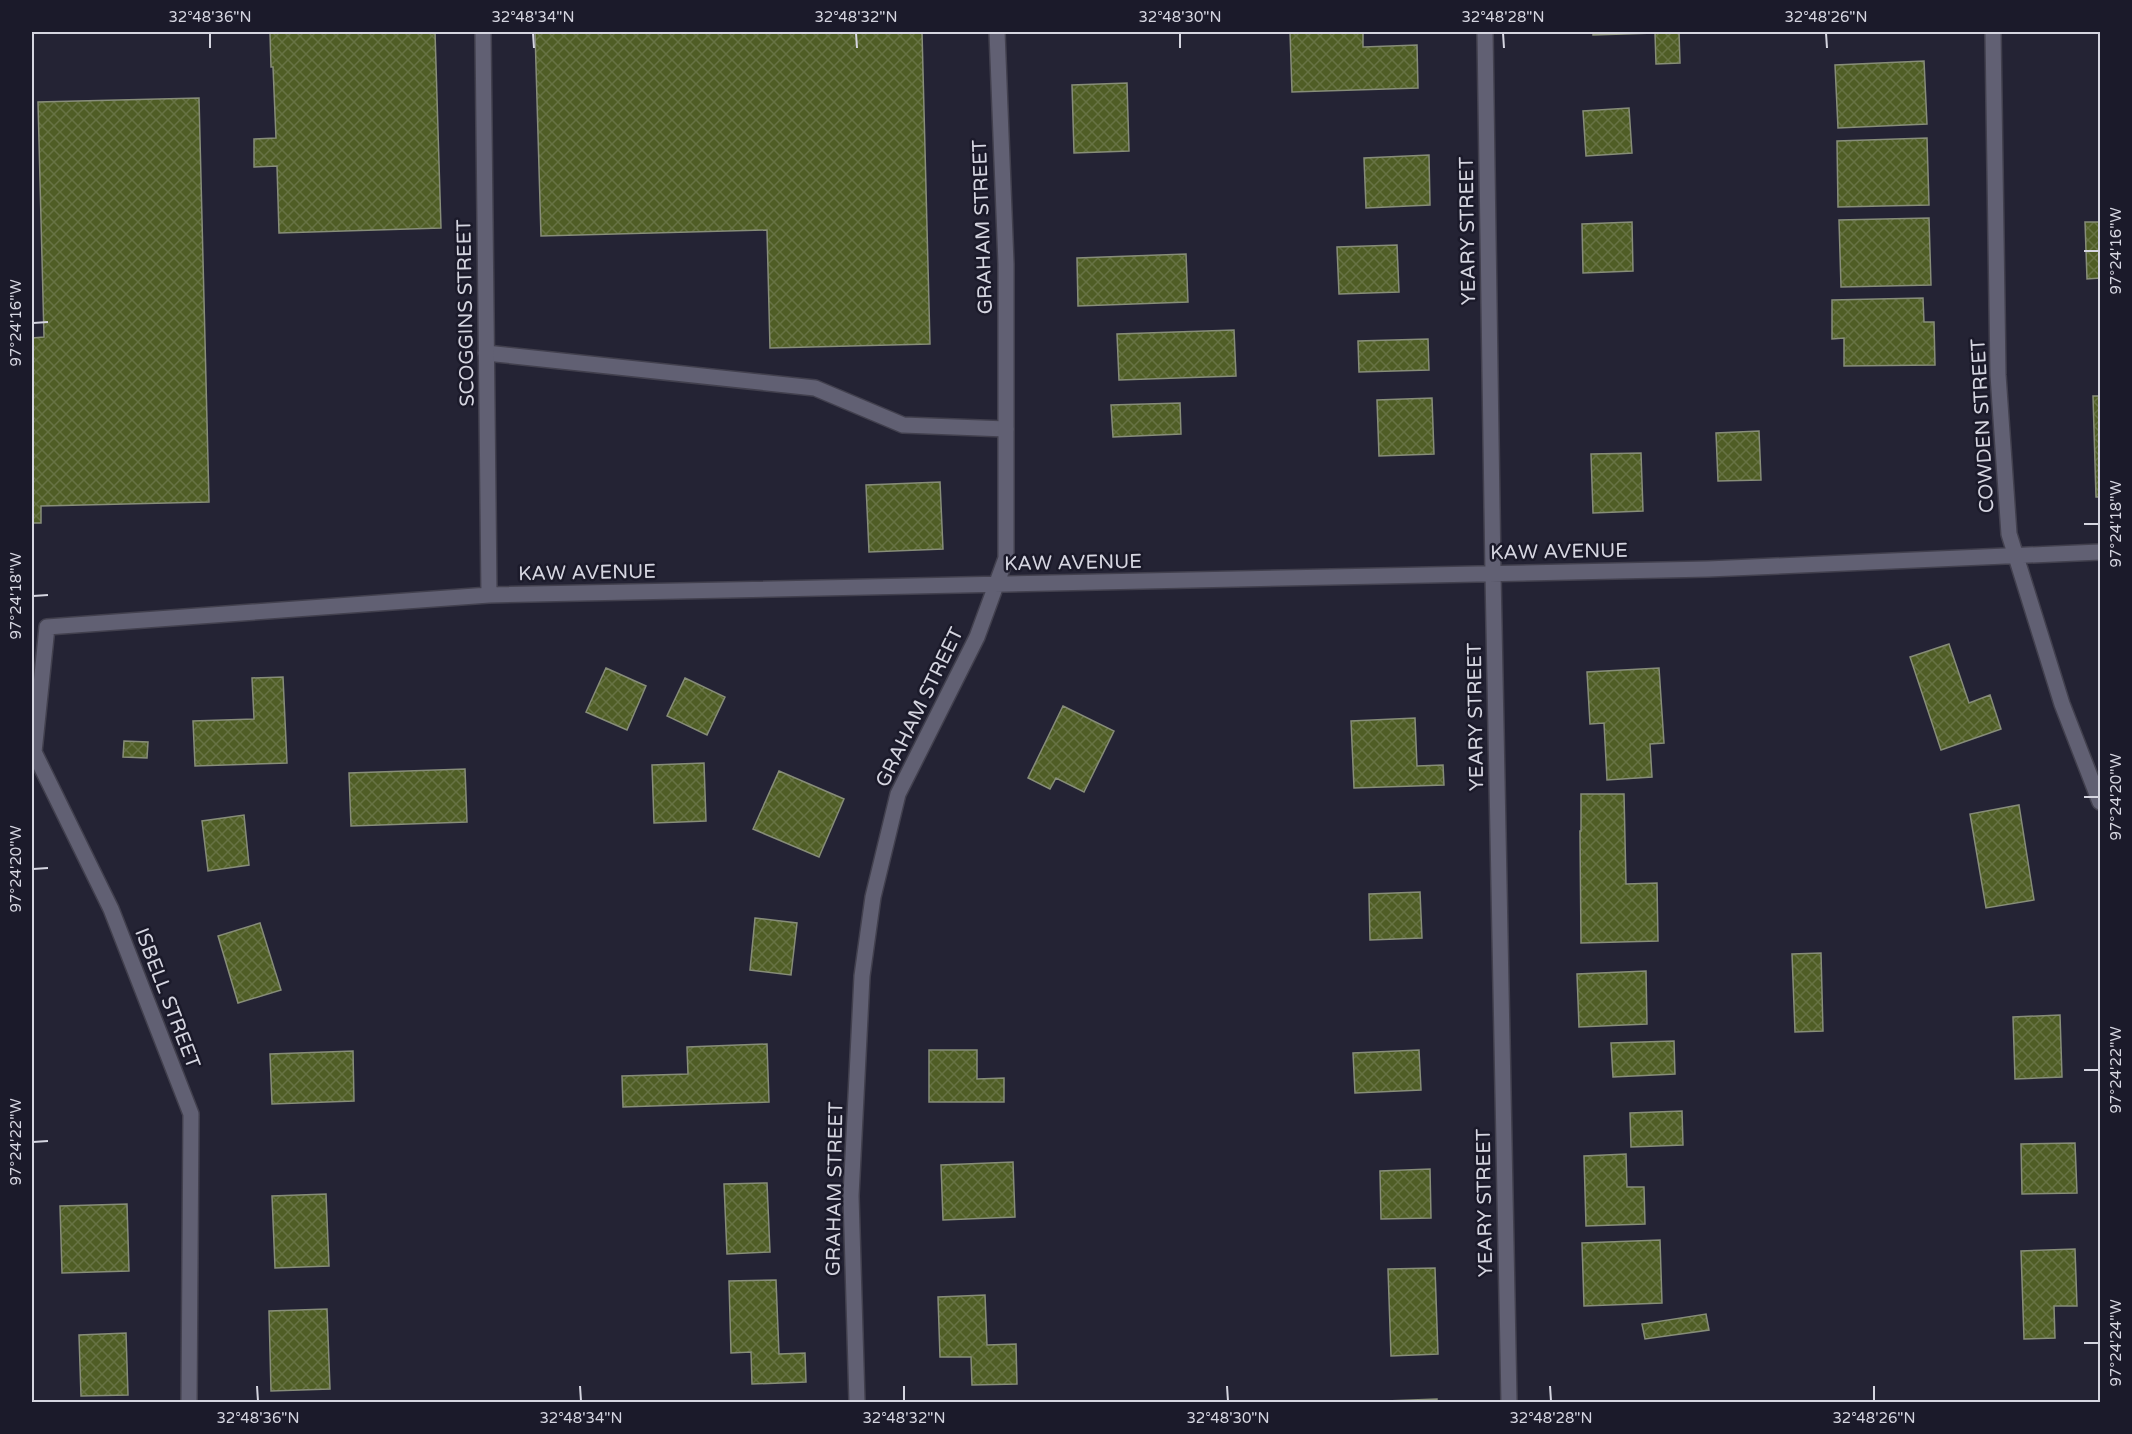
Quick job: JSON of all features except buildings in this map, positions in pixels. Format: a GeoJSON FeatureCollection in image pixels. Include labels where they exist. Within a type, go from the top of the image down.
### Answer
{"type":"FeatureCollection","features":[{"type":"Feature","properties":{"kind":"street","name":"SCOGGINS STREET"},"geometry":{"type":"LineString","coordinates":[[483,32],[489,595]]}},
{"type":"Feature","properties":{"kind":"street","name":"GRAHAM STREET"},"geometry":{"type":"LineString","coordinates":[[857,1402],[851,1196],[862,976],[873,897],[898,794],[977,637],[1006,558],[1006,264],[997,32]]}},
{"type":"Feature","properties":{"kind":"street","name":"YEARY STREET"},"geometry":{"type":"LineString","coordinates":[[1485,32],[1509,1402]]}},
{"type":"Feature","properties":{"kind":"street","name":"COWDEN STREET"},"geometry":{"type":"LineString","coordinates":[[1993,32],[1998,375],[2009,534],[2062,704],[2100,802]]}},
{"type":"Feature","properties":{"kind":"street"},"geometry":{"type":"LineString","coordinates":[[486,353],[815,387],[903,425],[1006,429]]}},
{"type":"Feature","properties":{"kind":"street","name":"KAW AVENUE"},"geometry":{"type":"LineString","coordinates":[[47,627],[489,595],[1708,569],[2100,552]]}},
{"type":"Feature","properties":{"kind":"street","name":"ISBELL STREET"},"geometry":{"type":"LineString","coordinates":[[47,627],[34,752],[111,909],[191,1114],[189,1402]]}}]}
